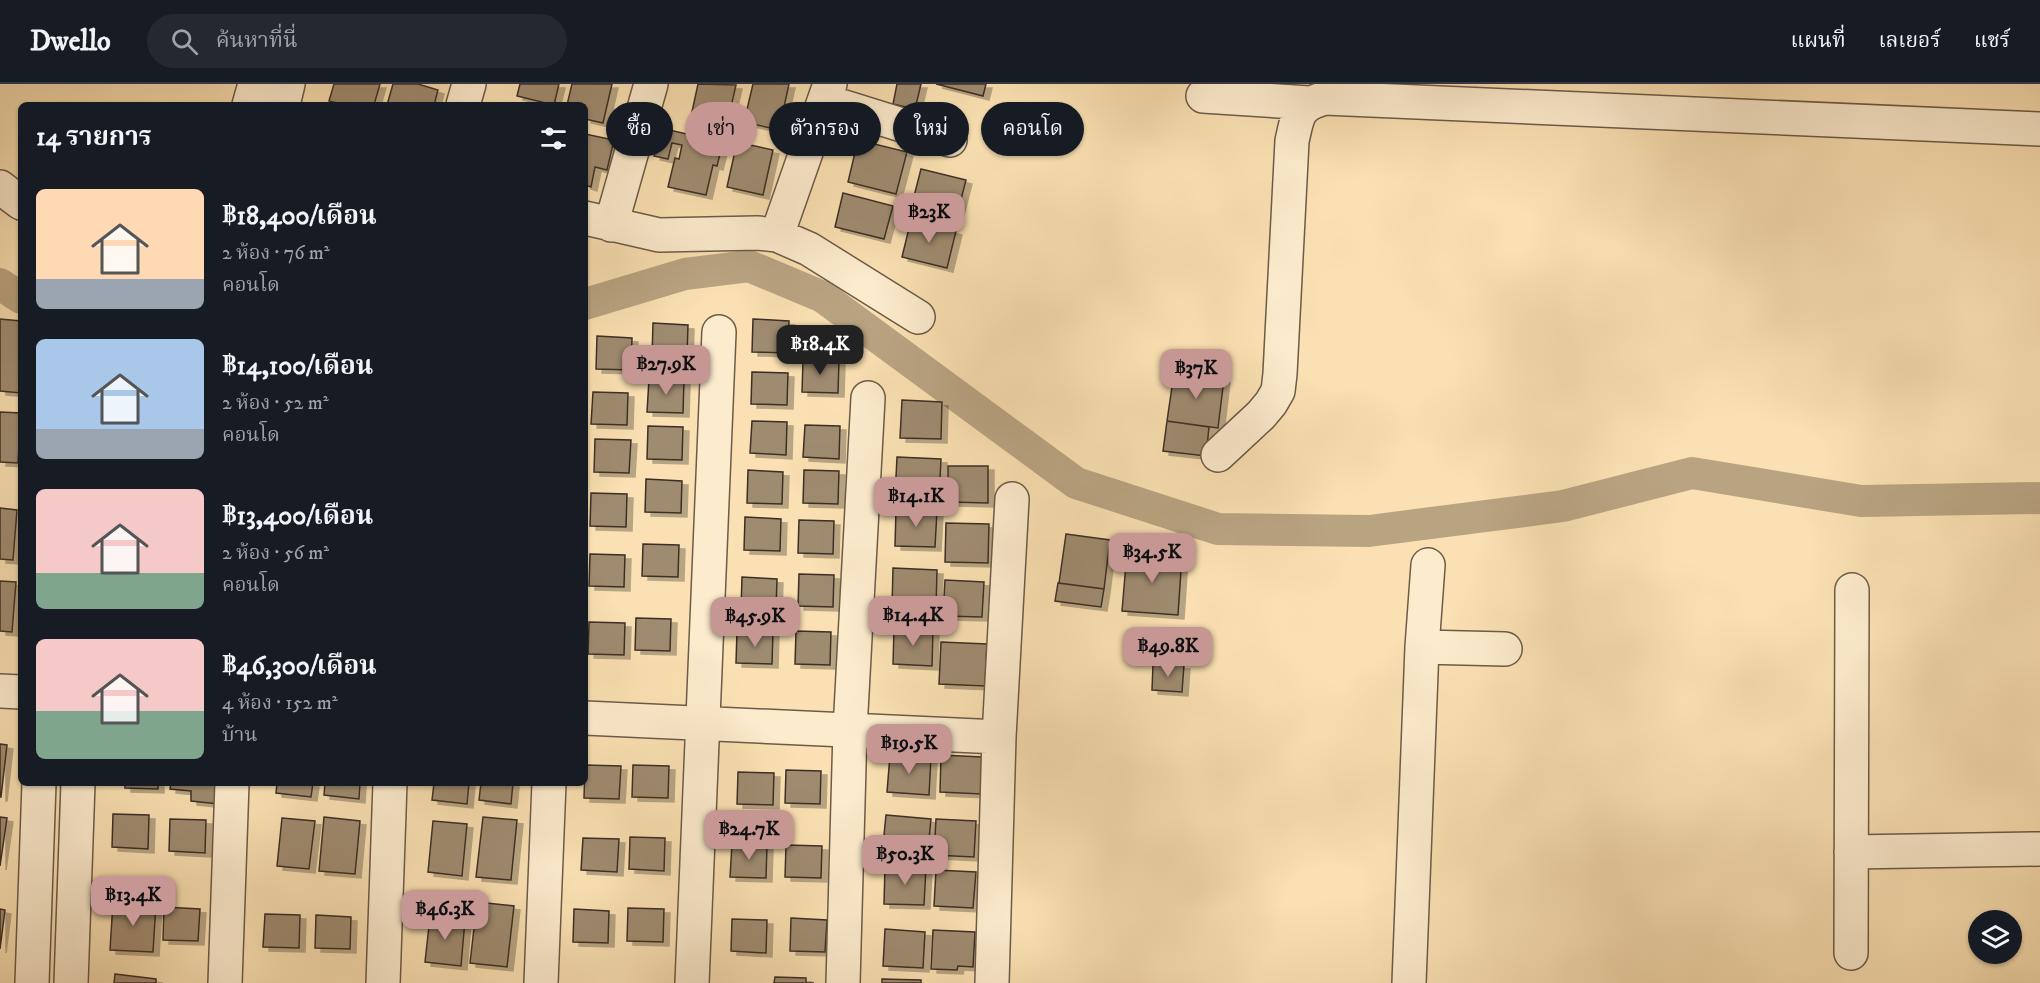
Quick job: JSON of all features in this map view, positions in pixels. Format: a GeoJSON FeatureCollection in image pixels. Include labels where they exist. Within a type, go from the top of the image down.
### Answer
{"type":"FeatureCollection","features":[{"type":"Feature","properties":{"kind":"street"},"geometry":{"type":"LineString","coordinates":[[250,102],[255,84]]}},
{"type":"Feature","properties":{"kind":"street"},"geometry":{"type":"LineString","coordinates":[[284,102],[288,84]]}},
{"type":"Feature","properties":{"kind":"street"},"geometry":{"type":"LineString","coordinates":[[464,102],[469,84]]}},
{"type":"Feature","properties":{"kind":"street"},"geometry":{"type":"LineString","coordinates":[[651,84],[598,222],[659,235],[757,233],[777,235],[809,249],[918,317]]}},
{"type":"Feature","properties":{"kind":"street"},"geometry":{"type":"LineString","coordinates":[[777,235],[827,93],[893,118]]}},
{"type":"Feature","properties":{"kind":"street"},"geometry":{"type":"LineString","coordinates":[[1203,96],[1309,103],[1325,98],[2040,129]]}},
{"type":"Feature","properties":{"kind":"street"},"geometry":{"type":"LineString","coordinates":[[1218,455],[1261,415],[1278,391],[1292,141],[1298,114],[1309,103]]}},
{"type":"Feature","properties":{"kind":"street"},"geometry":{"type":"LineString","coordinates":[[692,983],[719,332]]}},
{"type":"Feature","properties":{"kind":"street"},"geometry":{"type":"LineString","coordinates":[[843,983],[850,730],[868,398]]}},
{"type":"Feature","properties":{"kind":"street"},"geometry":{"type":"LineString","coordinates":[[992,983],[999,737],[1012,499]]}},
{"type":"Feature","properties":{"kind":"street"},"geometry":{"type":"LineString","coordinates":[[1410,983],[1422,647],[1428,565]]}},
{"type":"Feature","properties":{"kind":"street"},"geometry":{"type":"LineString","coordinates":[[1851,953],[1852,590]]}},
{"type":"Feature","properties":{"kind":"street"},"geometry":{"type":"LineString","coordinates":[[1422,647],[1505,649]]}},
{"type":"Feature","properties":{"kind":"street"},"geometry":{"type":"LineString","coordinates":[[0,691],[18,692]]}},
{"type":"Feature","properties":{"kind":"street"},"geometry":{"type":"LineString","coordinates":[[588,718],[999,737]]}},
{"type":"Feature","properties":{"kind":"street"},"geometry":{"type":"LineString","coordinates":[[32,983],[39,786]]}},
{"type":"Feature","properties":{"kind":"street"},"geometry":{"type":"LineString","coordinates":[[70,983],[78,786]]}},
{"type":"Feature","properties":{"kind":"street"},"geometry":{"type":"LineString","coordinates":[[225,983],[232,786]]}},
{"type":"Feature","properties":{"kind":"street"},"geometry":{"type":"LineString","coordinates":[[383,983],[390,786]]}},
{"type":"Feature","properties":{"kind":"street"},"geometry":{"type":"LineString","coordinates":[[541,983],[549,786]]}},
{"type":"Feature","properties":{"kind":"street"},"geometry":{"type":"LineString","coordinates":[[1851,852],[2040,849]]}},
{"type":"Feature","properties":{"kind":"building"},"geometry":{"type":"Polygon","coordinates":[[[334,84],[380,84],[375,102],[329,101],[334,84]]]}},
{"type":"Feature","properties":{"kind":"building"},"geometry":{"type":"Polygon","coordinates":[[[393,84],[418,84],[438,90],[435,102],[388,102],[393,84]]]}},
{"type":"Feature","properties":{"kind":"building"},"geometry":{"type":"Polygon","coordinates":[[[520,84],[559,84],[555,102],[542,102],[517,96],[520,84]]]}},
{"type":"Feature","properties":{"kind":"building"},"geometry":{"type":"Polygon","coordinates":[[[572,84],[612,84],[603,123],[588,120],[588,102],[568,102],[572,84]]]}},
{"type":"Feature","properties":{"kind":"building"},"geometry":{"type":"Polygon","coordinates":[[[698,84],[736,85],[732,102],[694,102],[698,84]]]}},
{"type":"Feature","properties":{"kind":"building"},"geometry":{"type":"Polygon","coordinates":[[[753,84],[789,84],[785,102],[769,102],[769,128],[757,125],[757,102],[749,102],[753,84]]]}},
{"type":"Feature","properties":{"kind":"building"},"geometry":{"type":"Polygon","coordinates":[[[897,84],[921,84],[917,102],[893,102],[897,84]]]}},
{"type":"Feature","properties":{"kind":"building"},"geometry":{"type":"Polygon","coordinates":[[[936,84],[986,84],[983,96],[936,84]]]}},
{"type":"Feature","properties":{"kind":"building"},"geometry":{"type":"Polygon","coordinates":[[[673,131],[685,134],[685,156],[720,156],[717,166],[713,165],[706,195],[668,187],[675,158],[679,159],[682,145],[673,143],[673,131]]]}},
{"type":"Feature","properties":{"kind":"building"},"geometry":{"type":"Polygon","coordinates":[[[588,135],[606,138],[606,156],[610,156],[607,170],[595,167],[591,187],[588,186],[588,135]]]}},
{"type":"Feature","properties":{"kind":"building"},"geometry":{"type":"Polygon","coordinates":[[[757,146],[769,149],[769,156],[772,156],[763,195],[727,187],[734,156],[757,156],[757,146]]]}},
{"type":"Feature","properties":{"kind":"building"},"geometry":{"type":"Polygon","coordinates":[[[881,146],[893,149],[893,156],[906,156],[896,194],[848,182],[854,156],[881,156],[881,146]]]}},
{"type":"Feature","properties":{"kind":"building"},"geometry":{"type":"Polygon","coordinates":[[[921,169],[966,180],[957,215],[912,204],[921,169]]]}},
{"type":"Feature","properties":{"kind":"building"},"geometry":{"type":"Polygon","coordinates":[[[843,193],[893,206],[884,239],[835,227],[843,193]]]}},
{"type":"Feature","properties":{"kind":"building"},"geometry":{"type":"Polygon","coordinates":[[[911,220],[956,231],[947,268],[902,257],[911,220]]]}},
{"type":"Feature","properties":{"kind":"building"},"geometry":{"type":"Polygon","coordinates":[[[0,319],[18,321],[18,393],[0,391],[0,319]]]}},
{"type":"Feature","properties":{"kind":"building"},"geometry":{"type":"Polygon","coordinates":[[[753,319],[789,321],[788,353],[752,352],[753,319]]]}},
{"type":"Feature","properties":{"kind":"building"},"geometry":{"type":"Polygon","coordinates":[[[653,323],[688,325],[687,357],[652,356],[653,323]]]}},
{"type":"Feature","properties":{"kind":"building"},"geometry":{"type":"Polygon","coordinates":[[[597,336],[632,338],[631,370],[596,369],[597,336]]]}},
{"type":"Feature","properties":{"kind":"building"},"geometry":{"type":"Polygon","coordinates":[[[803,360],[839,361],[838,393],[802,392],[803,360]]]}},
{"type":"Feature","properties":{"kind":"building"},"geometry":{"type":"Polygon","coordinates":[[[752,372],[788,373],[787,405],[751,404],[752,372]]]}},
{"type":"Feature","properties":{"kind":"building"},"geometry":{"type":"Polygon","coordinates":[[[1174,373],[1224,379],[1218,428],[1167,421],[1174,373]]]}},
{"type":"Feature","properties":{"kind":"building"},"geometry":{"type":"Polygon","coordinates":[[[649,379],[684,381],[683,413],[647,412],[649,379]]]}},
{"type":"Feature","properties":{"kind":"building"},"geometry":{"type":"Polygon","coordinates":[[[593,392],[628,393],[627,425],[591,424],[593,392]]]}},
{"type":"Feature","properties":{"kind":"building"},"geometry":{"type":"Polygon","coordinates":[[[902,400],[942,402],[941,439],[900,438],[902,400]]]}},
{"type":"Feature","properties":{"kind":"building"},"geometry":{"type":"Polygon","coordinates":[[[0,412],[18,413],[18,463],[0,462],[0,412]]]}},
{"type":"Feature","properties":{"kind":"building"},"geometry":{"type":"Polygon","coordinates":[[[752,421],[787,422],[786,455],[750,453],[752,421]]]}},
{"type":"Feature","properties":{"kind":"building"},"geometry":{"type":"Polygon","coordinates":[[[1167,421],[1209,427],[1206,456],[1163,451],[1167,421]]]}},
{"type":"Feature","properties":{"kind":"building"},"geometry":{"type":"Polygon","coordinates":[[[805,425],[840,426],[839,459],[803,457],[805,425]]]}},
{"type":"Feature","properties":{"kind":"building"},"geometry":{"type":"Polygon","coordinates":[[[648,426],[683,427],[682,460],[647,459],[648,426]]]}},
{"type":"Feature","properties":{"kind":"building"},"geometry":{"type":"Polygon","coordinates":[[[595,439],[631,440],[629,473],[594,472],[595,439]]]}},
{"type":"Feature","properties":{"kind":"building"},"geometry":{"type":"Polygon","coordinates":[[[897,457],[941,459],[939,499],[895,497],[897,457]]]}},
{"type":"Feature","properties":{"kind":"building"},"geometry":{"type":"Polygon","coordinates":[[[948,466],[988,466],[988,503],[948,502],[948,466]]]}},
{"type":"Feature","properties":{"kind":"building"},"geometry":{"type":"Polygon","coordinates":[[[748,470],[783,472],[782,504],[747,503],[748,470]]]}},
{"type":"Feature","properties":{"kind":"building"},"geometry":{"type":"Polygon","coordinates":[[[804,470],[839,471],[838,504],[803,503],[804,470]]]}},
{"type":"Feature","properties":{"kind":"building"},"geometry":{"type":"Polygon","coordinates":[[[646,479],[682,481],[681,513],[645,512],[646,479]]]}},
{"type":"Feature","properties":{"kind":"building"},"geometry":{"type":"Polygon","coordinates":[[[591,493],[627,494],[626,527],[590,526],[591,493]]]}},
{"type":"Feature","properties":{"kind":"building"},"geometry":{"type":"Polygon","coordinates":[[[0,508],[17,510],[13,560],[0,559],[0,508]]]}},
{"type":"Feature","properties":{"kind":"building"},"geometry":{"type":"Polygon","coordinates":[[[896,509],[937,511],[935,547],[895,546],[896,509]]]}},
{"type":"Feature","properties":{"kind":"building"},"geometry":{"type":"Polygon","coordinates":[[[745,517],[781,519],[780,551],[744,550],[745,517]]]}},
{"type":"Feature","properties":{"kind":"building"},"geometry":{"type":"Polygon","coordinates":[[[799,520],[834,521],[833,554],[798,553],[799,520]]]}},
{"type":"Feature","properties":{"kind":"building"},"geometry":{"type":"Polygon","coordinates":[[[946,523],[989,524],[988,563],[945,562],[946,523]]]}},
{"type":"Feature","properties":{"kind":"building"},"geometry":{"type":"Polygon","coordinates":[[[1066,534],[1110,540],[1104,589],[1059,583],[1066,534]]]}},
{"type":"Feature","properties":{"kind":"building"},"geometry":{"type":"Polygon","coordinates":[[[643,544],[679,545],[678,577],[642,576],[643,544]]]}},
{"type":"Feature","properties":{"kind":"building"},"geometry":{"type":"Polygon","coordinates":[[[1127,552],[1182,556],[1178,615],[1122,611],[1127,552]]]}},
{"type":"Feature","properties":{"kind":"building"},"geometry":{"type":"Polygon","coordinates":[[[590,554],[625,555],[624,587],[589,586],[590,554]]]}},
{"type":"Feature","properties":{"kind":"building"},"geometry":{"type":"Polygon","coordinates":[[[893,568],[937,570],[936,610],[892,608],[893,568]]]}},
{"type":"Feature","properties":{"kind":"building"},"geometry":{"type":"Polygon","coordinates":[[[799,574],[834,575],[833,607],[798,606],[799,574]]]}},
{"type":"Feature","properties":{"kind":"building"},"geometry":{"type":"Polygon","coordinates":[[[742,577],[777,579],[776,611],[741,610],[742,577]]]}},
{"type":"Feature","properties":{"kind":"building"},"geometry":{"type":"Polygon","coordinates":[[[945,580],[984,582],[982,617],[943,616],[945,580]]]}},
{"type":"Feature","properties":{"kind":"building"},"geometry":{"type":"Polygon","coordinates":[[[0,581],[16,582],[12,632],[0,631],[0,581]]]}},
{"type":"Feature","properties":{"kind":"building"},"geometry":{"type":"Polygon","coordinates":[[[1058,583],[1104,589],[1101,607],[1055,601],[1058,583]]]}},
{"type":"Feature","properties":{"kind":"building"},"geometry":{"type":"Polygon","coordinates":[[[636,618],[671,619],[670,651],[635,650],[636,618]]]}},
{"type":"Feature","properties":{"kind":"building"},"geometry":{"type":"Polygon","coordinates":[[[589,622],[625,623],[624,655],[588,654],[589,622]]]}},
{"type":"Feature","properties":{"kind":"building"},"geometry":{"type":"Polygon","coordinates":[[[894,629],[933,630],[932,666],[893,664],[894,629]]]}},
{"type":"Feature","properties":{"kind":"building"},"geometry":{"type":"Polygon","coordinates":[[[737,631],[773,632],[772,664],[736,663],[737,631]]]}},
{"type":"Feature","properties":{"kind":"building"},"geometry":{"type":"Polygon","coordinates":[[[796,631],[831,632],[830,665],[795,664],[796,631]]]}},
{"type":"Feature","properties":{"kind":"building"},"geometry":{"type":"Polygon","coordinates":[[[941,642],[987,644],[985,686],[939,684],[941,642]]]}},
{"type":"Feature","properties":{"kind":"building"},"geometry":{"type":"Polygon","coordinates":[[[1153,664],[1184,665],[1182,692],[1152,690],[1153,664]]]}},
{"type":"Feature","properties":{"kind":"building"},"geometry":{"type":"Polygon","coordinates":[[[0,744],[7,745],[1,797],[0,797],[0,744]]]}},
{"type":"Feature","properties":{"kind":"building"},"geometry":{"type":"Polygon","coordinates":[[[890,755],[931,758],[929,795],[887,792],[890,755]]]}},
{"type":"Feature","properties":{"kind":"building"},"geometry":{"type":"Polygon","coordinates":[[[941,755],[982,757],[981,794],[940,792],[941,755]]]}},
{"type":"Feature","properties":{"kind":"building"},"geometry":{"type":"Polygon","coordinates":[[[588,765],[621,766],[619,799],[584,798],[584,786],[588,786],[588,765]]]}},
{"type":"Feature","properties":{"kind":"building"},"geometry":{"type":"Polygon","coordinates":[[[633,765],[669,766],[668,798],[632,797],[633,765]]]}},
{"type":"Feature","properties":{"kind":"building"},"geometry":{"type":"Polygon","coordinates":[[[786,770],[821,771],[820,804],[785,803],[786,770]]]}},
{"type":"Feature","properties":{"kind":"building"},"geometry":{"type":"Polygon","coordinates":[[[738,772],[774,773],[773,805],[737,804],[738,772]]]}},
{"type":"Feature","properties":{"kind":"building"},"geometry":{"type":"Polygon","coordinates":[[[125,786],[158,786],[158,789],[125,788],[125,786]]]}},
{"type":"Feature","properties":{"kind":"building"},"geometry":{"type":"Polygon","coordinates":[[[170,786],[222,786],[219,804],[191,801],[191,791],[170,789],[170,786]]]}},
{"type":"Feature","properties":{"kind":"building"},"geometry":{"type":"Polygon","coordinates":[[[277,786],[313,786],[311,797],[276,793],[277,786]]]}},
{"type":"Feature","properties":{"kind":"building"},"geometry":{"type":"Polygon","coordinates":[[[325,786],[360,786],[359,799],[324,795],[325,786]]]}},
{"type":"Feature","properties":{"kind":"building"},"geometry":{"type":"Polygon","coordinates":[[[434,786],[469,786],[467,804],[432,800],[434,786]]]}},
{"type":"Feature","properties":{"kind":"building"},"geometry":{"type":"Polygon","coordinates":[[[481,786],[513,786],[511,804],[479,800],[481,786]]]}},
{"type":"Feature","properties":{"kind":"building"},"geometry":{"type":"Polygon","coordinates":[[[113,814],[149,815],[148,849],[112,847],[113,814]]]}},
{"type":"Feature","properties":{"kind":"building"},"geometry":{"type":"Polygon","coordinates":[[[886,815],[931,819],[927,859],[882,855],[886,815]]]}},
{"type":"Feature","properties":{"kind":"building"},"geometry":{"type":"Polygon","coordinates":[[[0,817],[7,818],[0,866],[0,817]]]}},
{"type":"Feature","properties":{"kind":"building"},"geometry":{"type":"Polygon","coordinates":[[[324,817],[360,821],[355,874],[319,871],[324,817]]]}},
{"type":"Feature","properties":{"kind":"building"},"geometry":{"type":"Polygon","coordinates":[[[483,817],[517,820],[511,880],[476,877],[483,817]]]}},
{"type":"Feature","properties":{"kind":"building"},"geometry":{"type":"Polygon","coordinates":[[[282,818],[315,821],[309,869],[277,866],[282,818]]]}},
{"type":"Feature","properties":{"kind":"building"},"geometry":{"type":"Polygon","coordinates":[[[170,819],[206,820],[205,853],[169,851],[170,819]]]}},
{"type":"Feature","properties":{"kind":"building"},"geometry":{"type":"Polygon","coordinates":[[[936,819],[976,821],[974,857],[934,855],[936,819]]]}},
{"type":"Feature","properties":{"kind":"building"},"geometry":{"type":"Polygon","coordinates":[[[433,821],[467,824],[462,876],[428,872],[433,821]]]}},
{"type":"Feature","properties":{"kind":"building"},"geometry":{"type":"Polygon","coordinates":[[[630,837],[665,838],[664,871],[629,869],[630,837]]]}},
{"type":"Feature","properties":{"kind":"building"},"geometry":{"type":"Polygon","coordinates":[[[583,838],[619,839],[617,872],[581,870],[583,838]]]}},
{"type":"Feature","properties":{"kind":"building"},"geometry":{"type":"Polygon","coordinates":[[[732,844],[767,846],[766,878],[730,877],[732,844]]]}},
{"type":"Feature","properties":{"kind":"building"},"geometry":{"type":"Polygon","coordinates":[[[786,845],[822,846],[821,878],[785,877],[786,845]]]}},
{"type":"Feature","properties":{"kind":"building"},"geometry":{"type":"Polygon","coordinates":[[[885,867],[926,868],[924,905],[884,904],[885,867]]]}},
{"type":"Feature","properties":{"kind":"building"},"geometry":{"type":"Polygon","coordinates":[[[936,870],[976,872],[973,908],[934,906],[936,870]]]}},
{"type":"Feature","properties":{"kind":"building"},"geometry":{"type":"Polygon","coordinates":[[[113,902],[156,904],[153,952],[110,950],[113,902]]]}},
{"type":"Feature","properties":{"kind":"building"},"geometry":{"type":"Polygon","coordinates":[[[477,902],[514,906],[507,967],[470,963],[477,902]]]}},
{"type":"Feature","properties":{"kind":"building"},"geometry":{"type":"Polygon","coordinates":[[[164,907],[200,909],[198,941],[163,940],[164,907]]]}},
{"type":"Feature","properties":{"kind":"building"},"geometry":{"type":"Polygon","coordinates":[[[628,908],[664,909],[663,942],[627,941],[628,908]]]}},
{"type":"Feature","properties":{"kind":"building"},"geometry":{"type":"Polygon","coordinates":[[[0,909],[5,910],[0,949],[0,909]]]}},
{"type":"Feature","properties":{"kind":"building"},"geometry":{"type":"Polygon","coordinates":[[[574,909],[609,911],[608,943],[573,942],[574,909]]]}},
{"type":"Feature","properties":{"kind":"building"},"geometry":{"type":"Polygon","coordinates":[[[265,914],[300,915],[299,948],[263,947],[265,914]]]}},
{"type":"Feature","properties":{"kind":"building"},"geometry":{"type":"Polygon","coordinates":[[[316,915],[351,917],[350,949],[315,948],[316,915]]]}},
{"type":"Feature","properties":{"kind":"building"},"geometry":{"type":"Polygon","coordinates":[[[430,917],[465,920],[461,966],[425,962],[430,917]]]}},
{"type":"Feature","properties":{"kind":"building"},"geometry":{"type":"Polygon","coordinates":[[[791,918],[827,920],[825,952],[790,951],[791,918]]]}},
{"type":"Feature","properties":{"kind":"building"},"geometry":{"type":"Polygon","coordinates":[[[732,919],[767,920],[766,953],[731,951],[732,919]]]}},
{"type":"Feature","properties":{"kind":"building"},"geometry":{"type":"Polygon","coordinates":[[[885,929],[925,932],[923,968],[883,966],[885,929]]]}},
{"type":"Feature","properties":{"kind":"building"},"geometry":{"type":"Polygon","coordinates":[[[933,930],[975,932],[973,967],[958,966],[957,970],[931,969],[933,930]]]}},
{"type":"Feature","properties":{"kind":"building"},"geometry":{"type":"Polygon","coordinates":[[[115,974],[156,979],[156,983],[114,983],[115,974]]]}},
{"type":"Feature","properties":{"kind":"building"},"geometry":{"type":"Polygon","coordinates":[[[775,977],[806,978],[806,983],[774,983],[775,977]]]}},
{"type":"Feature","properties":{"kind":"building"},"geometry":{"type":"Polygon","coordinates":[[[882,979],[921,980],[921,983],[882,983],[882,979]]]}},
{"type":"Feature","properties":{"kind":"waterway"},"geometry":{"type":"LineString","coordinates":[[588,303],[685,274],[749,266],[823,297],[1076,483],[1218,529],[1369,531],[1563,506],[1692,473],[1861,501],[2040,498]]}},
{"type":"Feature","properties":{"kind":"waterway"},"geometry":{"type":"LineString","coordinates":[[0,284],[18,296]]}}]}
